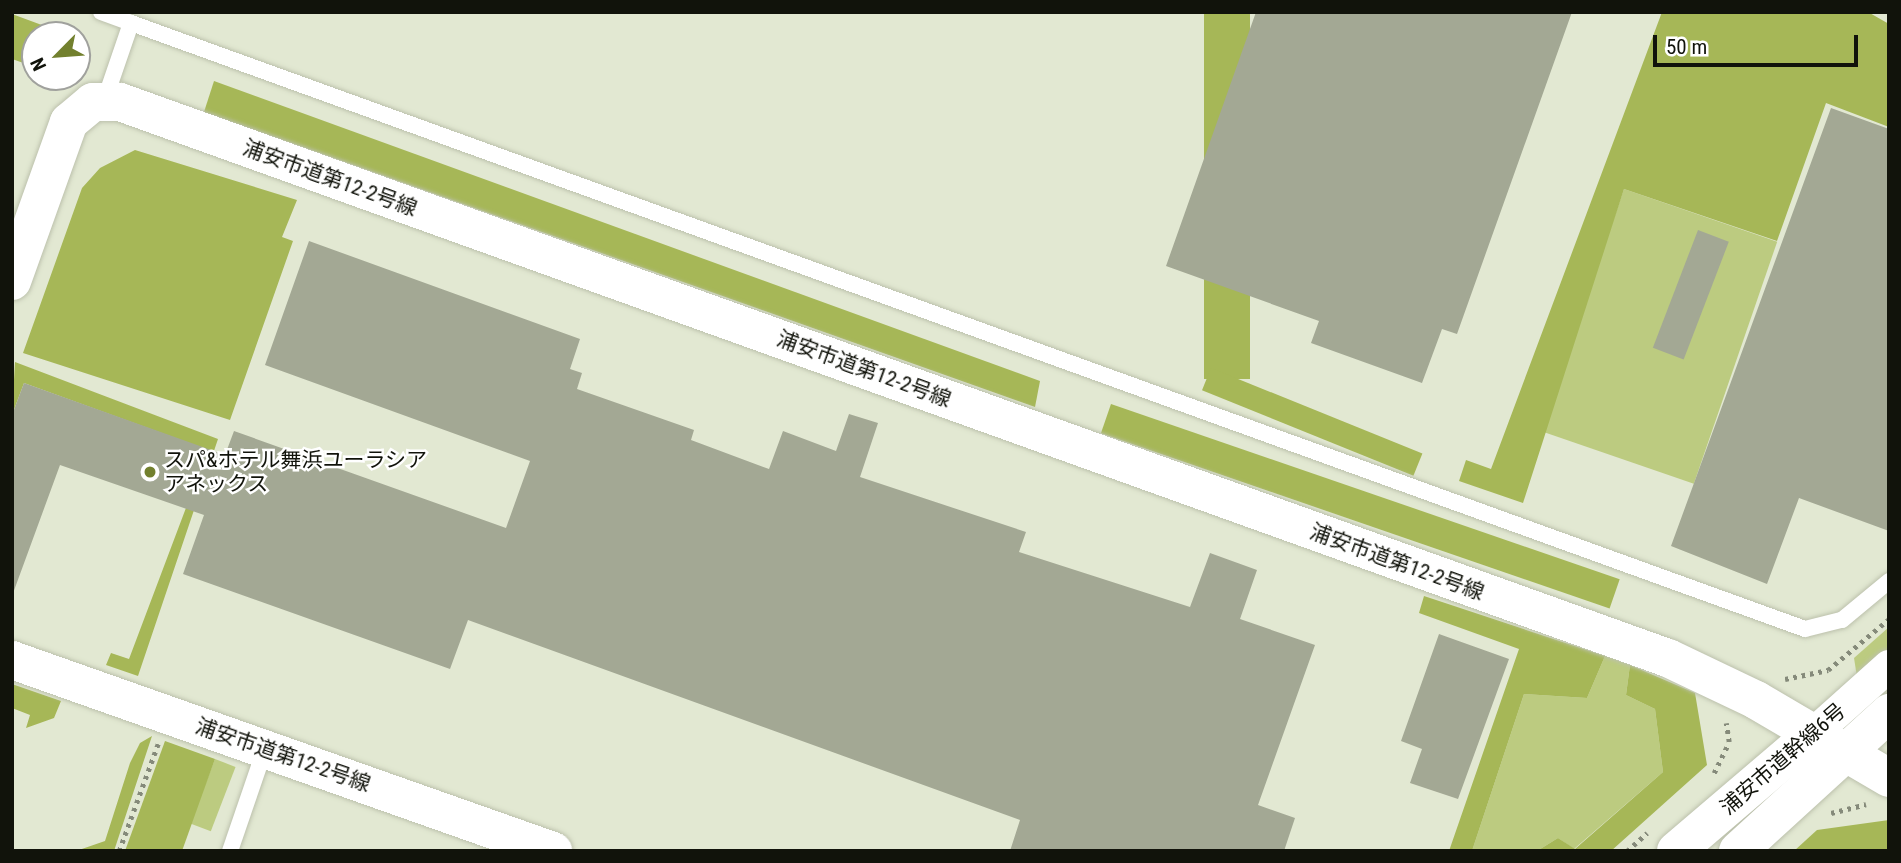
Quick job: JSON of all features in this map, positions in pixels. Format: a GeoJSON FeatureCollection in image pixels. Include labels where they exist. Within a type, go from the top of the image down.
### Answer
{"type":"FeatureCollection","features":[{"type":"Feature","properties":{"kind":"street"},"geometry":{"type":"LineString","coordinates":[[12,281],[69,122],[79,109],[105,99]]}},
{"type":"Feature","properties":{"kind":"street","name":"浦安市道第12-2号線"},"geometry":{"type":"LineString","coordinates":[[105,99],[1668,658],[1813,733],[1889,778]]}},
{"type":"Feature","properties":{"kind":"street","name":"浦安市道第12-2号線"},"geometry":{"type":"LineString","coordinates":[[12,660],[553,851]]}},
{"type":"Feature","properties":{"kind":"street","name":"浦安市道幹線6号"},"geometry":{"type":"LineString","coordinates":[[1676,851],[1889,666]]}},
{"type":"Feature","properties":{"kind":"street","name":"浦安市道幹線6号"},"geometry":{"type":"LineString","coordinates":[[1738,851],[1889,713]]}},
{"type":"Feature","properties":{"kind":"lane"},"geometry":{"type":"LineString","coordinates":[[101,12],[1805,629],[1842,620],[1889,581]]}},
{"type":"Feature","properties":{"kind":"lane"},"geometry":{"type":"LineString","coordinates":[[105,99],[131,23]]}},
{"type":"Feature","properties":{"kind":"lane"},"geometry":{"type":"LineString","coordinates":[[230,851],[265,749]]}},
{"type":"Feature","properties":{"kind":"path"},"geometry":{"type":"LineString","coordinates":[[1784,679],[1828,670],[1889,618]]}},
{"type":"Feature","properties":{"kind":"path"},"geometry":{"type":"LineString","coordinates":[[118,851],[169,715]]}},
{"type":"Feature","properties":{"kind":"path"},"geometry":{"type":"LineString","coordinates":[[1727,725],[1729,742]]}},
{"type":"Feature","properties":{"kind":"path"},"geometry":{"type":"LineString","coordinates":[[1820,816],[1861,803]]}},
{"type":"Feature","properties":{"kind":"green space"},"geometry":{"type":"Polygon","coordinates":[[[1204,12],[1250,12],[1250,379],[1204,379],[1204,12]]]}},
{"type":"Feature","properties":{"kind":"green space"},"geometry":{"type":"Polygon","coordinates":[[[1662,12],[1868,12],[1889,24],[1889,127],[1826,103],[1777,241],[1624,189],[1523,503],[1459,481],[1466,460],[1491,469],[1662,12]]]}},
{"type":"Feature","properties":{"kind":"green space"},"geometry":{"type":"Polygon","coordinates":[[[12,14],[31,21],[21,21],[21,62],[12,59],[12,14]]]}},
{"type":"Feature","properties":{"kind":"green space"},"geometry":{"type":"Polygon","coordinates":[[[214,81],[1040,381],[1035,407],[204,112],[214,81]]]}},
{"type":"Feature","properties":{"kind":"green space"},"geometry":{"type":"Polygon","coordinates":[[[135,150],[297,200],[282,237],[293,241],[230,420],[23,353],[82,188],[100,168],[135,150]]]}},
{"type":"Feature","properties":{"kind":"green space"},"geometry":{"type":"Polygon","coordinates":[[[1624,189],[1777,242],[1694,484],[1541,431],[1624,189]]]}},
{"type":"Feature","properties":{"kind":"green space"},"geometry":{"type":"Polygon","coordinates":[[[15,362],[218,439],[138,676],[106,665],[111,653],[129,659],[198,476],[200,447],[24,383],[12,415],[15,362]]]}},
{"type":"Feature","properties":{"kind":"green space"},"geometry":{"type":"Polygon","coordinates":[[[1211,368],[1422,453],[1413,476],[1202,390],[1211,368]]]}},
{"type":"Feature","properties":{"kind":"green space"},"geometry":{"type":"Polygon","coordinates":[[[1111,404],[1620,579],[1610,608],[1101,433],[1111,404]]]}},
{"type":"Feature","properties":{"kind":"green space"},"geometry":{"type":"Polygon","coordinates":[[[1424,596],[1605,656],[1587,698],[1524,694],[1472,851],[1449,851],[1519,649],[1419,613],[1424,596]]]}},
{"type":"Feature","properties":{"kind":"green space"},"geometry":{"type":"Polygon","coordinates":[[[1889,627],[1889,649],[1857,677],[1854,658],[1889,627]]]}},
{"type":"Feature","properties":{"kind":"green space"},"geometry":{"type":"Polygon","coordinates":[[[1605,656],[1630,665],[1626,695],[1655,709],[1663,772],[1574,849],[1558,838],[1537,851],[1472,851],[1524,694],[1587,698],[1605,656]]]}},
{"type":"Feature","properties":{"kind":"green space"},"geometry":{"type":"Polygon","coordinates":[[[1630,665],[1695,693],[1707,765],[1611,851],[1537,851],[1558,838],[1575,849],[1663,772],[1655,709],[1626,695],[1630,665]]]}},
{"type":"Feature","properties":{"kind":"green space"},"geometry":{"type":"Polygon","coordinates":[[[12,684],[61,701],[54,718],[26,728],[30,715],[12,708],[12,684]]]}},
{"type":"Feature","properties":{"kind":"green space"},"geometry":{"type":"Polygon","coordinates":[[[152,736],[114,851],[76,851],[105,841],[130,763],[140,743],[152,736]]]}},
{"type":"Feature","properties":{"kind":"green space"},"geometry":{"type":"Polygon","coordinates":[[[165,741],[215,759],[182,851],[125,851],[165,741]]]}},
{"type":"Feature","properties":{"kind":"green space"},"geometry":{"type":"Polygon","coordinates":[[[215,759],[236,767],[211,831],[190,823],[215,759]]]}},
{"type":"Feature","properties":{"kind":"green space"},"geometry":{"type":"Polygon","coordinates":[[[1889,820],[1889,851],[1794,851],[1817,830],[1889,820]]]}},
{"type":"Feature","properties":{"kind":"building"},"geometry":{"type":"Polygon","coordinates":[[[1256,12],[1572,12],[1457,334],[1442,329],[1422,383],[1311,343],[1319,321],[1166,266],[1256,12]]]}},
{"type":"Feature","properties":{"kind":"building"},"geometry":{"type":"Polygon","coordinates":[[[1831,108],[1889,129],[1889,531],[1799,498],[1767,584],[1671,546],[1831,108]]]}},
{"type":"Feature","properties":{"kind":"building"},"geometry":{"type":"Polygon","coordinates":[[[1698,230],[1729,242],[1684,359],[1653,348],[1698,230]]]}},
{"type":"Feature","properties":{"kind":"building"},"geometry":{"type":"Polygon","coordinates":[[[309,241],[580,339],[570,369],[582,373],[577,389],[694,430],[691,440],[769,469],[783,431],[836,451],[849,414],[878,423],[860,477],[1026,532],[1019,552],[1190,607],[1210,553],[1257,570],[1240,619],[1315,645],[1258,805],[1295,818],[1284,851],[1010,851],[1020,820],[468,620],[450,669],[183,574],[204,515],[60,465],[12,596],[12,415],[24,383],[225,455],[234,431],[506,528],[530,461],[265,365],[309,241]]]}},
{"type":"Feature","properties":{"kind":"building"},"geometry":{"type":"Polygon","coordinates":[[[1439,634],[1509,659],[1458,799],[1410,783],[1422,749],[1401,741],[1439,634]]]}},
{"type":"Feature","properties":{"kind":"place","name":"スパ&ホテル舞浜ユーラシア アネックス"},"geometry":{"type":"Point","coordinates":[150,472]}}]}
